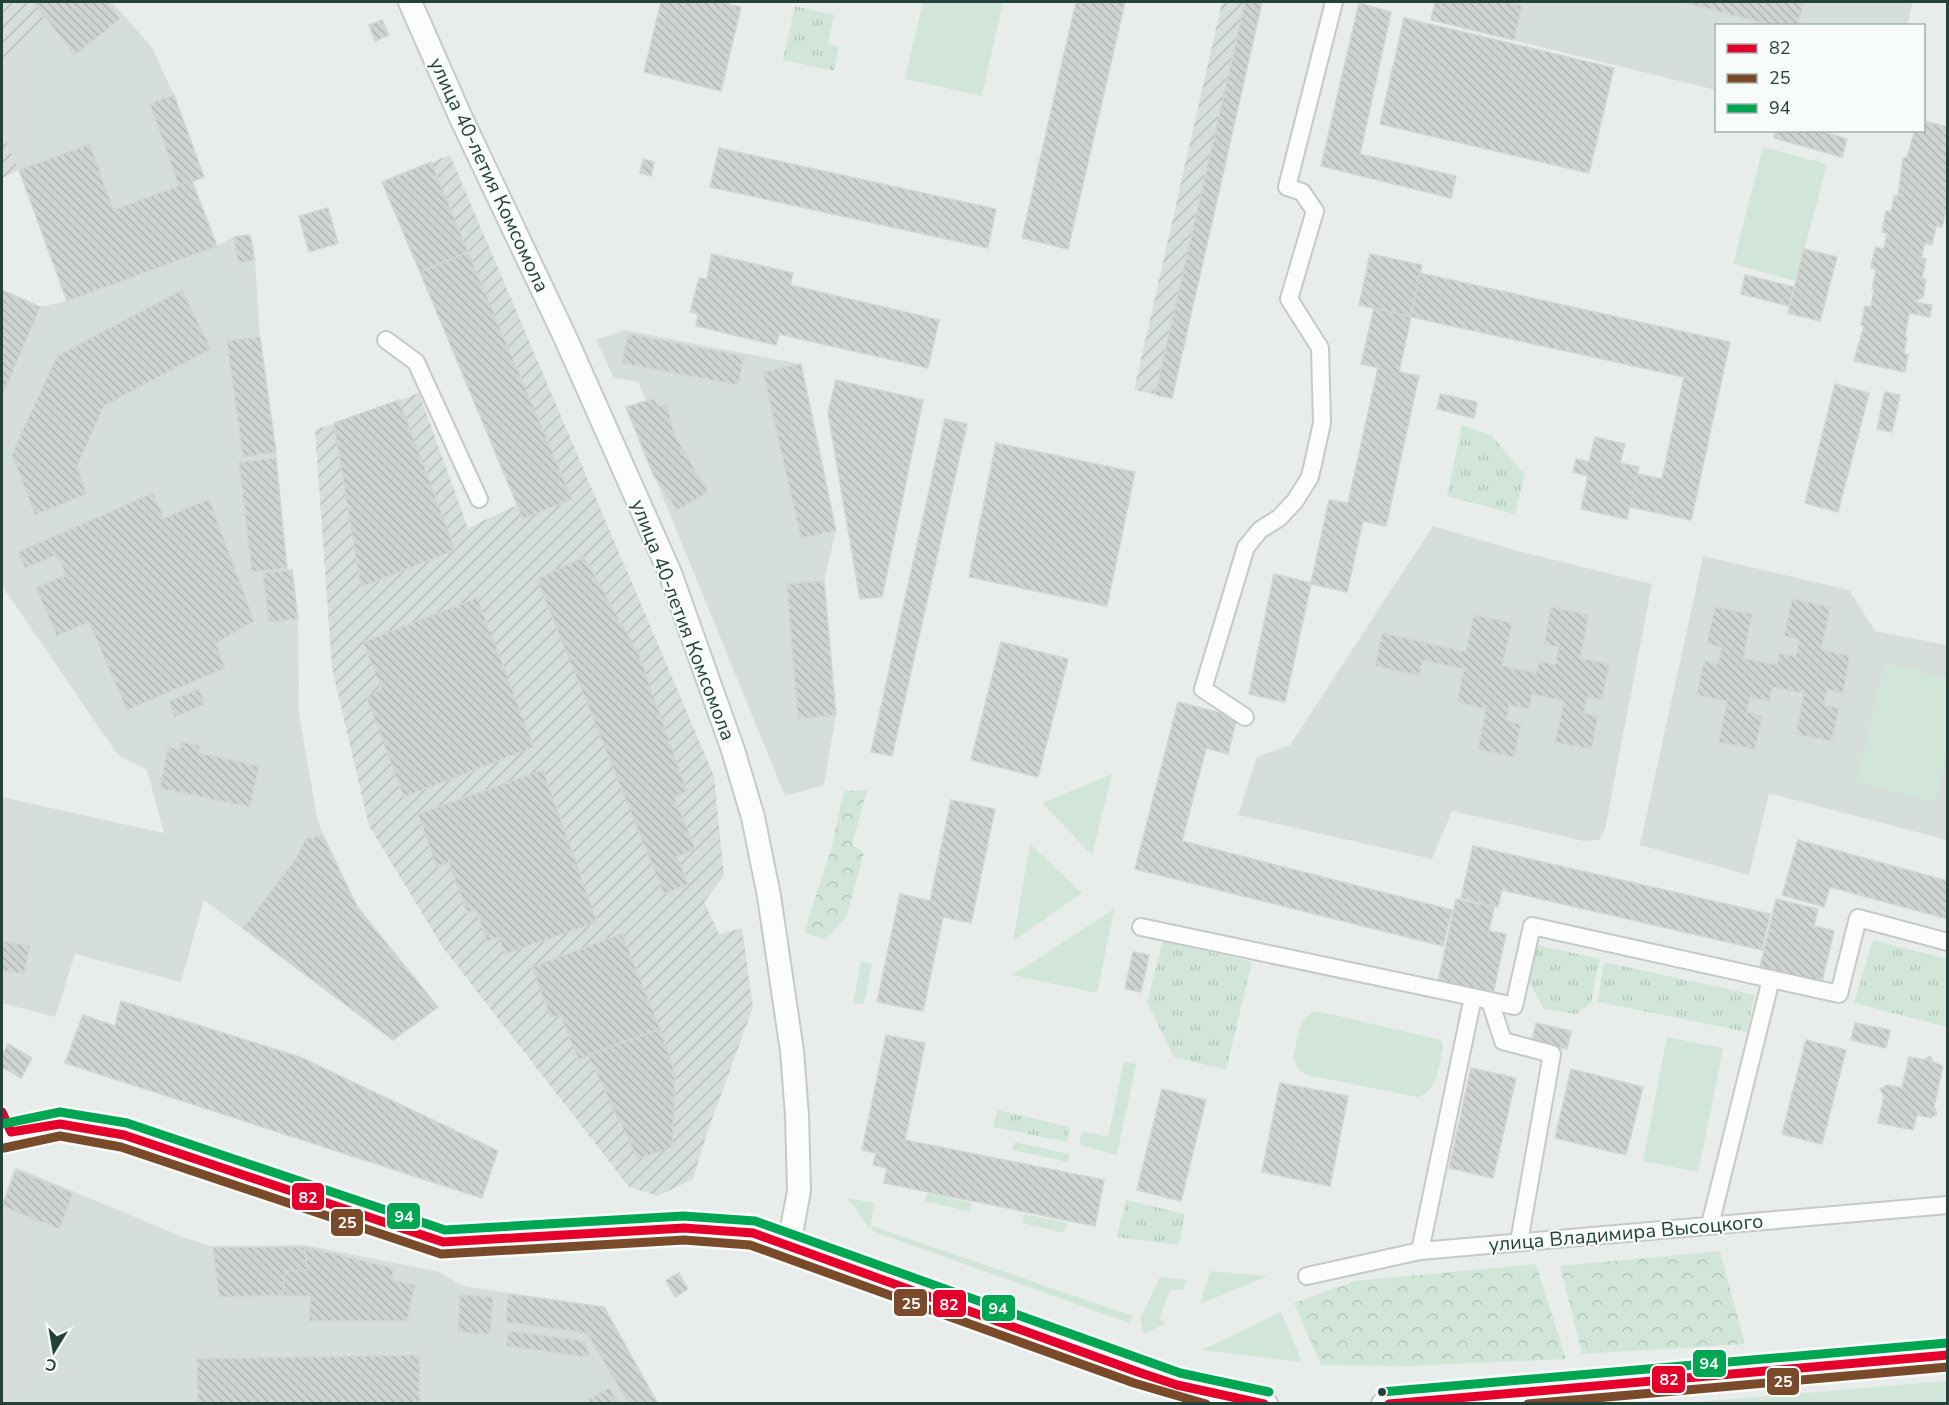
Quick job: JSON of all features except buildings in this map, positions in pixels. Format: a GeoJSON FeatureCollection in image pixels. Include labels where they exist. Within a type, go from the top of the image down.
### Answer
{"type":"FeatureCollection","features":[{"type":"Feature","properties":{"kind":"main road","name":"улица 40-летия Комсомола"},"geometry":{"type":"LineString","coordinates":[[410,2],[461,118],[574,357],[670,573],[733,750],[753,817],[769,896],[792,1051],[799,1191],[789,1244]]}},
{"type":"Feature","properties":{"kind":"main road"},"geometry":{"type":"LineString","coordinates":[[2,1136],[60,1124],[124,1135],[443,1242],[684,1228],[753,1233],[789,1244],[1148,1376],[1177,1385],[1266,1404]]}},
{"type":"Feature","properties":{"kind":"main road"},"geometry":{"type":"LineString","coordinates":[[1383,1404],[1947,1355]]}},
{"type":"Feature","properties":{"kind":"street"},"geometry":{"type":"LineString","coordinates":[[1245,717],[1203,689],[1246,547],[1260,530],[1279,518],[1295,501],[1310,477],[1322,423],[1320,348],[1289,299],[1314,211],[1302,192],[1287,186],[1334,2]]}},
{"type":"Feature","properties":{"kind":"street"},"geometry":{"type":"LineString","coordinates":[[387,340],[416,362],[479,499]]}},
{"type":"Feature","properties":{"kind":"street"},"geometry":{"type":"LineString","coordinates":[[1141,927],[1514,1006],[1532,926],[1839,994],[1858,918],[1947,942]]}},
{"type":"Feature","properties":{"kind":"street"},"geometry":{"type":"LineString","coordinates":[[1710,1225],[1771,979]]}},
{"type":"Feature","properties":{"kind":"street"},"geometry":{"type":"LineString","coordinates":[[1420,1251],[1473,997]]}},
{"type":"Feature","properties":{"kind":"street"},"geometry":{"type":"LineString","coordinates":[[1490,1001],[1503,1041],[1552,1054],[1519,1242]]}},
{"type":"Feature","properties":{"kind":"street","name":"улица Владимира Высоцкого"},"geometry":{"type":"LineString","coordinates":[[1307,1276],[1420,1251],[1947,1205]]}},
{"type":"Feature","properties":{"kind":"shaded area"},"geometry":{"type":"Polygon","coordinates":[[[2,2],[74,2],[2,60],[2,2]]]}},
{"type":"Feature","properties":{"kind":"shaded area"},"geometry":{"type":"Polygon","coordinates":[[[74,2],[112,2],[151,46],[174,95],[204,177],[193,181],[216,246],[234,237],[250,235],[255,260],[260,337],[276,452],[287,568],[292,570],[298,619],[299,714],[318,822],[358,908],[438,1007],[393,1040],[204,900],[181,982],[75,954],[55,1017],[2,1003],[2,797],[164,833],[147,770],[118,755],[2,586],[2,290],[40,307],[67,301],[19,170],[2,132],[2,60],[74,2]]]}},
{"type":"Feature","properties":{"kind":"shaded area"},"geometry":{"type":"Polygon","coordinates":[[[1222,2],[1262,2],[1172,398],[1134,390],[1222,2]]]}},
{"type":"Feature","properties":{"kind":"shaded area"},"geometry":{"type":"Polygon","coordinates":[[[1435,2],[1913,2],[1907,24],[1715,24],[1715,90],[1431,20],[1435,2]]]}},
{"type":"Feature","properties":{"kind":"shaded area"},"geometry":{"type":"Polygon","coordinates":[[[2,132],[19,170],[2,178],[2,132]]]}},
{"type":"Feature","properties":{"kind":"shaded area"},"geometry":{"type":"Polygon","coordinates":[[[450,155],[714,776],[724,876],[704,902],[719,934],[742,928],[753,1007],[706,1136],[693,1179],[658,1196],[629,1187],[444,949],[369,826],[332,668],[315,430],[419,393],[468,528],[517,505],[382,182],[450,155]]]}},
{"type":"Feature","properties":{"kind":"shaded area"},"geometry":{"type":"Polygon","coordinates":[[[624,330],[801,364],[836,531],[824,581],[836,715],[824,785],[785,796],[626,407],[646,400],[638,382],[614,378],[596,340],[624,330]]]}},
{"type":"Feature","properties":{"kind":"shaded area"},"geometry":{"type":"Polygon","coordinates":[[[1433,526],[1518,551],[1652,584],[1605,829],[1599,840],[1584,841],[1452,811],[1432,859],[1238,815],[1257,757],[1290,745],[1433,526]]]}},
{"type":"Feature","properties":{"kind":"shaded area"},"geometry":{"type":"Polygon","coordinates":[[[1703,556],[1849,590],[1875,631],[1947,645],[1947,840],[1769,793],[1749,875],[1640,845],[1703,556]]]}},
{"type":"Feature","properties":{"kind":"shaded area"},"geometry":{"type":"Polygon","coordinates":[[[15,1167],[183,1237],[213,1247],[305,1245],[440,1272],[462,1286],[604,1307],[658,1403],[2,1403],[2,1204],[15,1167]]]}},
{"type":"Feature","properties":{"kind":"green space"},"geometry":{"type":"Polygon","coordinates":[[[923,2],[1003,2],[982,96],[905,79],[923,2]]]}},
{"type":"Feature","properties":{"kind":"green space"},"geometry":{"type":"Polygon","coordinates":[[[795,6],[834,15],[828,44],[839,47],[834,71],[783,60],[795,6]]]}},
{"type":"Feature","properties":{"kind":"green space"},"geometry":{"type":"Polygon","coordinates":[[[1763,147],[1827,164],[1796,281],[1733,264],[1763,147]]]}},
{"type":"Feature","properties":{"kind":"green space"},"geometry":{"type":"Polygon","coordinates":[[[1462,425],[1492,436],[1525,475],[1515,514],[1447,496],[1462,425]]]}},
{"type":"Feature","properties":{"kind":"green space"},"geometry":{"type":"Polygon","coordinates":[[[1885,663],[1947,678],[1947,751],[1935,802],[1856,782],[1885,663]]]}},
{"type":"Feature","properties":{"kind":"green space"},"geometry":{"type":"Polygon","coordinates":[[[1112,774],[1092,855],[1042,803],[1112,774]]]}},
{"type":"Feature","properties":{"kind":"green space"},"geometry":{"type":"Polygon","coordinates":[[[867,790],[852,845],[864,853],[846,917],[825,940],[804,932],[831,850],[844,791],[867,790]]]}},
{"type":"Feature","properties":{"kind":"green space"},"geometry":{"type":"Polygon","coordinates":[[[1030,844],[1082,893],[1013,941],[1030,844]]]}},
{"type":"Feature","properties":{"kind":"green space"},"geometry":{"type":"Polygon","coordinates":[[[1114,909],[1097,993],[1013,975],[1114,909]]]}},
{"type":"Feature","properties":{"kind":"green space"},"geometry":{"type":"Polygon","coordinates":[[[1873,940],[1947,959],[1947,1027],[1854,1003],[1873,940]]]}},
{"type":"Feature","properties":{"kind":"green space"},"geometry":{"type":"Polygon","coordinates":[[[1163,941],[1252,962],[1226,1070],[1174,1057],[1147,1002],[1163,941]]]}},
{"type":"Feature","properties":{"kind":"green space"},"geometry":{"type":"Polygon","coordinates":[[[1532,944],[1600,959],[1591,1003],[1576,1014],[1544,1009],[1526,977],[1532,944]]]}},
{"type":"Feature","properties":{"kind":"green space"},"geometry":{"type":"Polygon","coordinates":[[[861,961],[872,964],[864,1004],[853,1003],[861,961]]]}},
{"type":"Feature","properties":{"kind":"green space"},"geometry":{"type":"Polygon","coordinates":[[[1604,962],[1755,995],[1747,1032],[1598,1002],[1604,962]]]}},
{"type":"Feature","properties":{"kind":"green space"},"geometry":{"type":"Polygon","coordinates":[[[1317,1011],[1441,1040],[1443,1047],[1434,1083],[1425,1094],[1418,1097],[1306,1075],[1293,1059],[1302,1023],[1317,1011]]]}},
{"type":"Feature","properties":{"kind":"green space"},"geometry":{"type":"Polygon","coordinates":[[[1667,1037],[1723,1048],[1698,1172],[1643,1161],[1667,1037]]]}},
{"type":"Feature","properties":{"kind":"green space"},"geometry":{"type":"Polygon","coordinates":[[[1124,1062],[1136,1064],[1117,1155],[1079,1145],[1082,1131],[1108,1137],[1124,1062]]]}},
{"type":"Feature","properties":{"kind":"green space"},"geometry":{"type":"Polygon","coordinates":[[[998,1110],[1070,1127],[1067,1142],[993,1127],[998,1110]]]}},
{"type":"Feature","properties":{"kind":"green space"},"geometry":{"type":"Polygon","coordinates":[[[1015,1142],[1069,1154],[1068,1162],[1012,1150],[1015,1142]]]}},
{"type":"Feature","properties":{"kind":"green space"},"geometry":{"type":"Polygon","coordinates":[[[928,1193],[972,1203],[970,1212],[925,1201],[928,1193]]]}},
{"type":"Feature","properties":{"kind":"green space"},"geometry":{"type":"Polygon","coordinates":[[[847,1198],[874,1203],[870,1229],[847,1198]]]}},
{"type":"Feature","properties":{"kind":"green space"},"geometry":{"type":"Polygon","coordinates":[[[1126,1200],[1185,1214],[1179,1245],[1117,1237],[1126,1200]]]}},
{"type":"Feature","properties":{"kind":"green space"},"geometry":{"type":"Polygon","coordinates":[[[1024,1214],[1067,1223],[1064,1233],[1022,1223],[1024,1214]]]}},
{"type":"Feature","properties":{"kind":"green space"},"geometry":{"type":"Polygon","coordinates":[[[872,1226],[1133,1316],[1129,1323],[872,1231],[872,1226]]]}},
{"type":"Feature","properties":{"kind":"green space"},"geometry":{"type":"Polygon","coordinates":[[[1720,1251],[1745,1344],[1582,1354],[1560,1266],[1720,1251]]]}},
{"type":"Feature","properties":{"kind":"green space"},"geometry":{"type":"Polygon","coordinates":[[[1536,1264],[1566,1359],[1406,1366],[1321,1365],[1294,1303],[1355,1281],[1536,1264]]]}},
{"type":"Feature","properties":{"kind":"green space"},"geometry":{"type":"Polygon","coordinates":[[[1210,1271],[1268,1276],[1200,1304],[1210,1271]]]}},
{"type":"Feature","properties":{"kind":"green space"},"geometry":{"type":"Polygon","coordinates":[[[1160,1277],[1186,1280],[1184,1289],[1170,1290],[1160,1318],[1165,1324],[1144,1334],[1140,1319],[1160,1277]]]}},
{"type":"Feature","properties":{"kind":"green space"},"geometry":{"type":"Polygon","coordinates":[[[1281,1312],[1302,1362],[1202,1350],[1281,1312]]]}},
{"type":"Feature","properties":{"kind":"green space"},"geometry":{"type":"Polygon","coordinates":[[[1947,1381],[1947,1402],[1686,1403],[1947,1381]]]}},
{"type":"Feature","properties":{"kind":"transit line","name":"82"},"geometry":{"type":"LineString","coordinates":[[2,1112],[11,1132],[60,1124],[124,1135],[443,1242],[684,1228],[753,1233],[1138,1372],[1177,1385],[1264,1404]]}},
{"type":"Feature","properties":{"kind":"transit line","name":"94"},"geometry":{"type":"LineString","coordinates":[[2,1124],[60,1112],[127,1123],[445,1230],[683,1216],[755,1221],[1180,1373],[1269,1392]]}},
{"type":"Feature","properties":{"kind":"transit line","name":"25"},"geometry":{"type":"LineString","coordinates":[[4,1148],[60,1136],[121,1147],[441,1254],[684,1240],[750,1245],[1134,1383],[1206,1404]]}},
{"type":"Feature","properties":{"kind":"transit line","name":"94"},"geometry":{"type":"LineString","coordinates":[[1382,1392],[1947,1343]]}},
{"type":"Feature","properties":{"kind":"transit line","name":"82"},"geometry":{"type":"LineString","coordinates":[[1389,1404],[1948,1355]]}},
{"type":"Feature","properties":{"kind":"transit line","name":"25"},"geometry":{"type":"LineString","coordinates":[[1528,1404],[1948,1367]]}}]}
